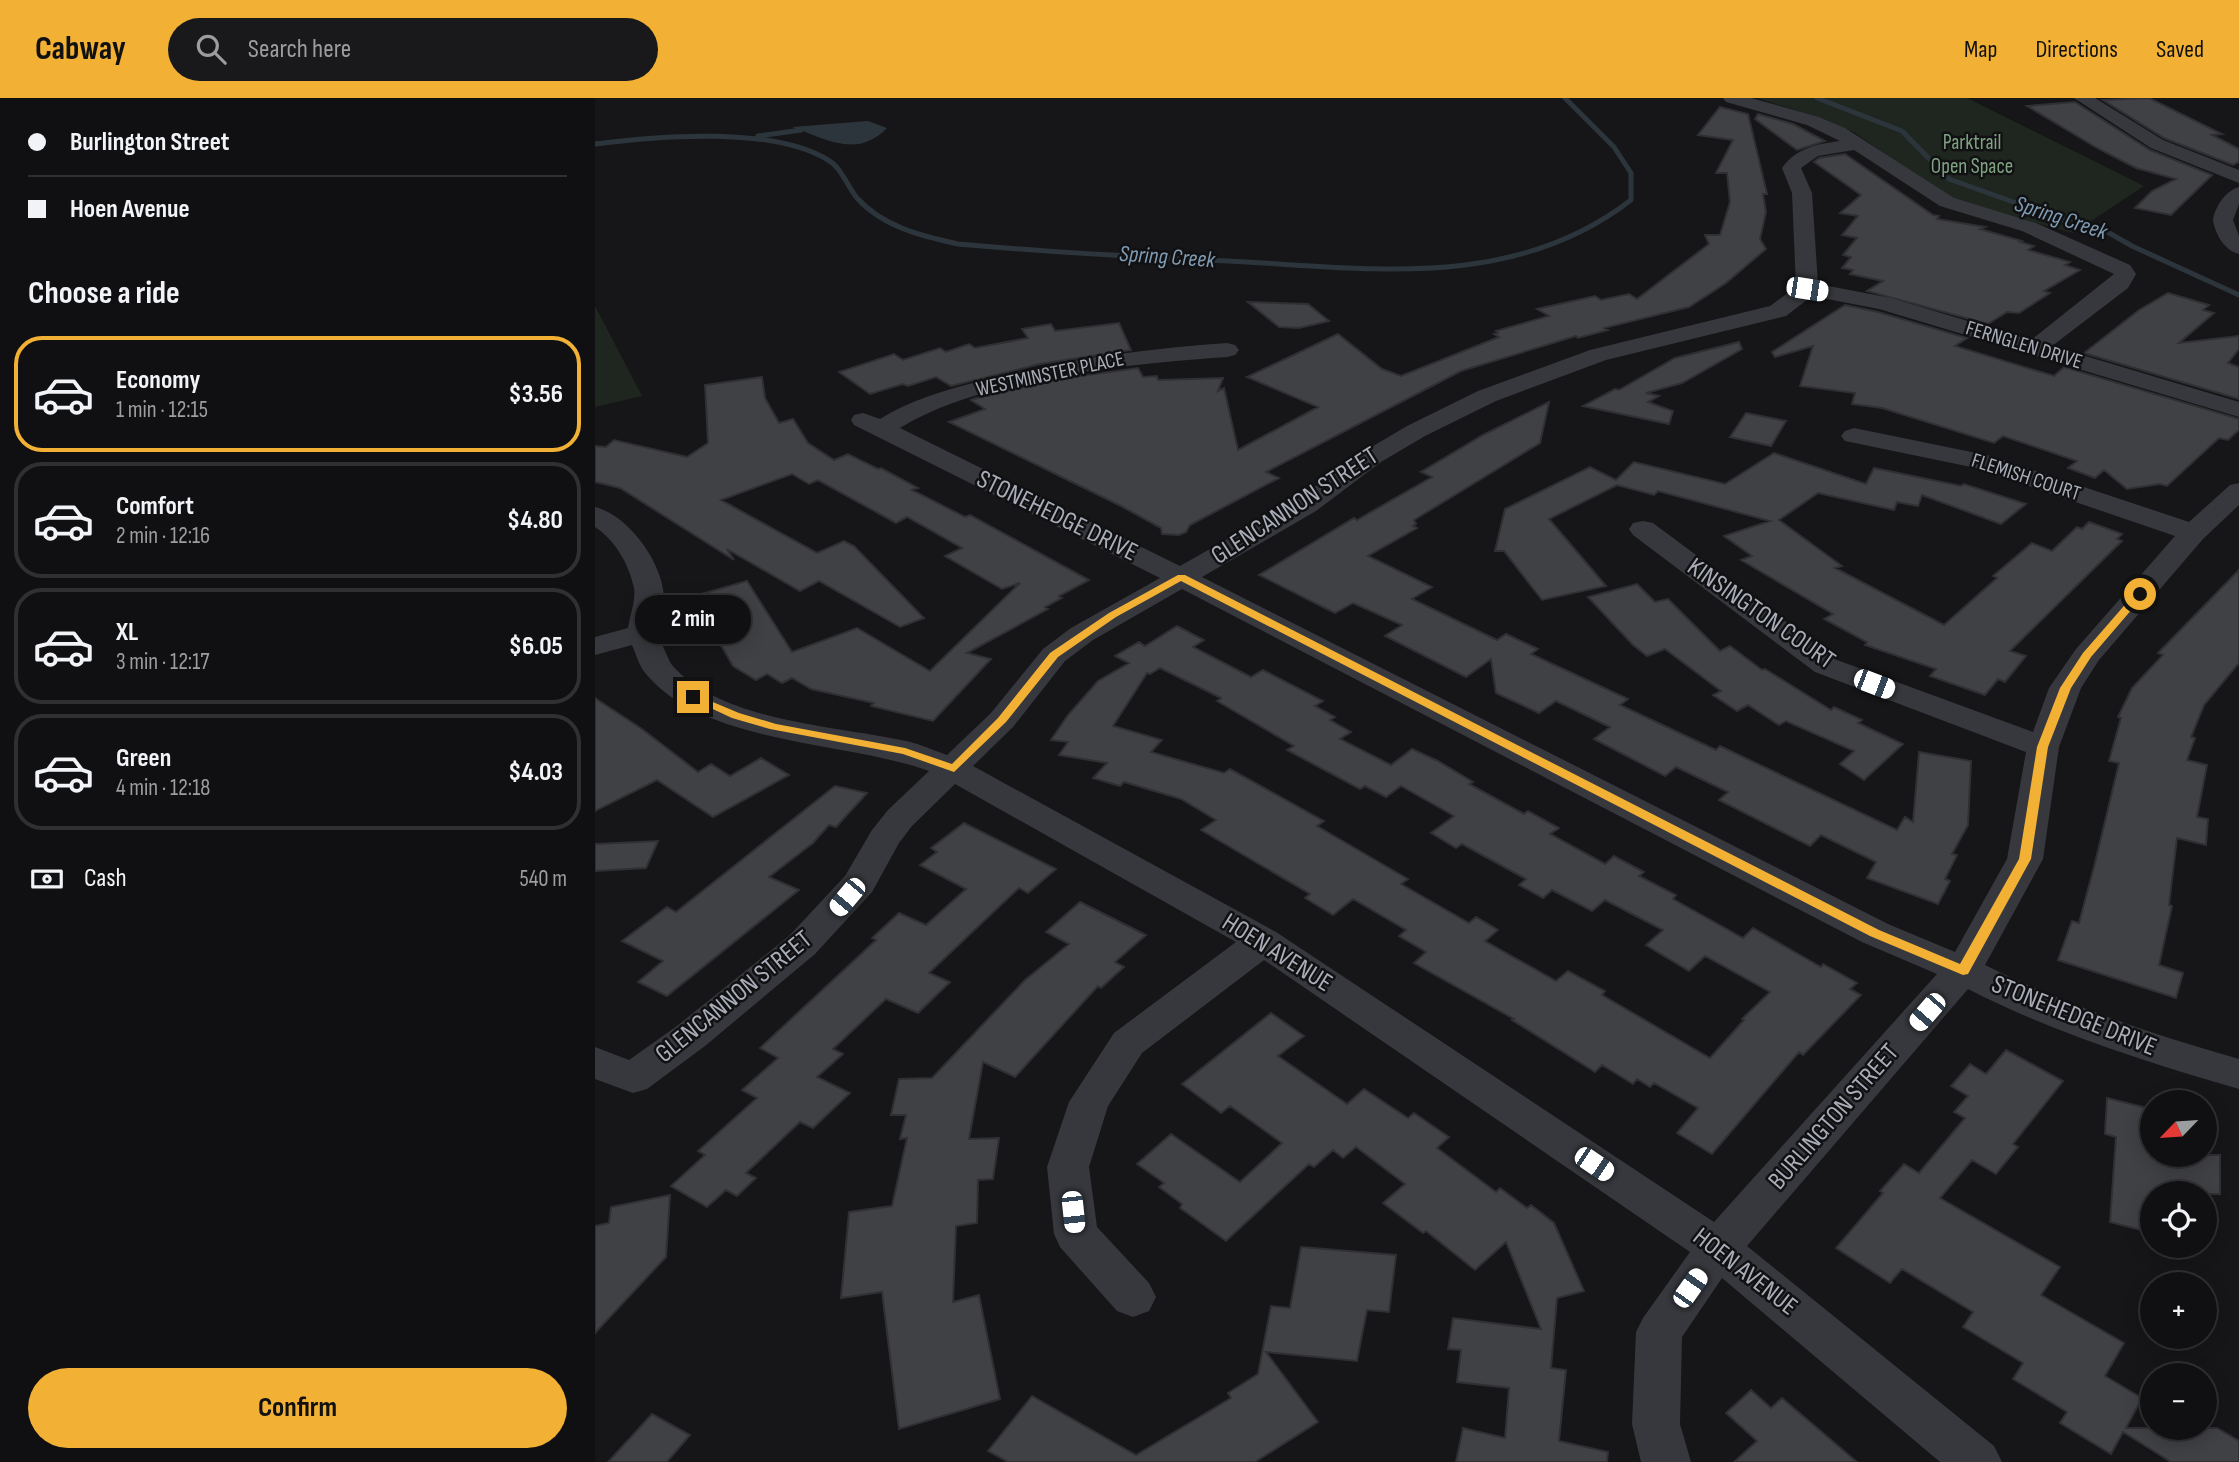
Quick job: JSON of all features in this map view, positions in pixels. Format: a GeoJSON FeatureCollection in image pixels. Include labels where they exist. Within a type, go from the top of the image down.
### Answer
{"type":"FeatureCollection","features":[{"type":"Feature","properties":{"kind":"street"},"geometry":{"type":"LineString","coordinates":[[1732,98],[1813,121],[1839,132],[1947,202],[2029,227],[2122,270],[2125,274],[2120,283],[2035,348]]}},
{"type":"Feature","properties":{"kind":"street"},"geometry":{"type":"LineString","coordinates":[[2083,98],[2157,144],[2239,177]]}},
{"type":"Feature","properties":{"kind":"street"},"geometry":{"type":"LineString","coordinates":[[1807,289],[1802,193],[1791,168],[1797,159],[1812,152],[1857,144]]}},
{"type":"Feature","properties":{"kind":"street"},"geometry":{"type":"LineString","coordinates":[[2239,193],[2227,205],[2222,217],[2223,228],[2239,248]]}},
{"type":"Feature","properties":{"kind":"street","name":"FERNGLEN DRIVE"},"geometry":{"type":"LineString","coordinates":[[1807,289],[1883,303],[2239,410]]}},
{"type":"Feature","properties":{"kind":"street","name":"GLENCANNON STREET"},"geometry":{"type":"LineString","coordinates":[[595,1062],[633,1078],[691,1036],[802,945],[859,883],[884,838],[900,818],[1002,720],[1054,655],[1112,615],[1307,505],[1394,443],[1487,397],[1546,372],[1598,355],[1778,311],[1807,289]]}},
{"type":"Feature","properties":{"kind":"street","name":"WESTMINSTER PLACE"},"geometry":{"type":"LineString","coordinates":[[872,424],[950,397],[1074,365],[1132,356],[1227,350]]}},
{"type":"Feature","properties":{"kind":"street","name":"STONEHEDGE DRIVE"},"geometry":{"type":"LineString","coordinates":[[872,424],[1181,577],[1875,933],[1963,970],[2032,1005],[2155,1050],[2239,1074]]}},
{"type":"Feature","properties":{"kind":"street","name":"FLEMISH COURT"},"geometry":{"type":"LineString","coordinates":[[1854,436],[1982,461],[2193,533]]}},
{"type":"Feature","properties":{"kind":"street","name":"BURLINGTON STREET"},"geometry":{"type":"LineString","coordinates":[[1665,1462],[1656,1424],[1659,1332],[1719,1248],[1963,970],[2025,859],[2043,747],[2065,688],[2087,655],[2193,533],[2239,491]]}},
{"type":"Feature","properties":{"kind":"street"},"geometry":{"type":"LineString","coordinates":[[595,516],[617,529],[636,556],[649,590],[642,633],[595,646]]}},
{"type":"Feature","properties":{"kind":"street","name":"KINSINGTON COURT"},"geometry":{"type":"LineString","coordinates":[[1643,529],[1826,666],[2043,747]]}},
{"type":"Feature","properties":{"kind":"street","name":"HOEN AVENUE"},"geometry":{"type":"LineString","coordinates":[[642,633],[658,669],[693,697],[735,715],[774,727],[905,751],[954,769],[1263,941],[1719,1248],[1977,1462]]}},
{"type":"Feature","properties":{"kind":"street"},"geometry":{"type":"LineString","coordinates":[[1133,1297],[1076,1234],[1068,1167],[1089,1102],[1128,1043],[1263,941]]}},
{"type":"Feature","properties":{"kind":"green space","name":"Parktrail Open Space"},"geometry":{"type":"Polygon","coordinates":[[[1757,98],[1967,98],[2144,186],[2073,233],[1966,204],[1944,194],[1855,133],[1824,119],[1757,98]]]}},
{"type":"Feature","properties":{"kind":"green space"},"geometry":{"type":"Polygon","coordinates":[[[595,306],[642,396],[595,407],[595,306]]]}},
{"type":"Feature","properties":{"kind":"shaded area"},"geometry":{"type":"Polygon","coordinates":[[[868,121],[887,128],[864,143],[853,144],[829,141],[792,127],[868,121]]]}},
{"type":"Feature","properties":{"kind":"building"},"geometry":{"type":"Polygon","coordinates":[[[2149,98],[2222,134],[2212,135],[2239,149],[2239,162],[2233,165],[2164,138],[2103,100],[2149,98]]]}},
{"type":"Feature","properties":{"kind":"building"},"geometry":{"type":"Polygon","coordinates":[[[2075,102],[2150,150],[2212,175],[2171,215],[2135,208],[2152,191],[2176,179],[2136,168],[2027,106],[2075,102]]]}},
{"type":"Feature","properties":{"kind":"building"},"geometry":{"type":"Polygon","coordinates":[[[1720,107],[1748,114],[1767,194],[1763,194],[1766,212],[1760,239],[1766,249],[1726,283],[1689,307],[1604,328],[1608,330],[1578,338],[1576,336],[1461,371],[1266,472],[1279,478],[1190,525],[1186,532],[1179,535],[1162,534],[1161,528],[1121,506],[949,422],[985,409],[971,400],[973,399],[1059,379],[1138,368],[1143,377],[1157,376],[1158,380],[1223,378],[1218,391],[1224,388],[1238,450],[1318,407],[1247,377],[1338,334],[1382,369],[1401,376],[1499,337],[1494,334],[1498,333],[1496,331],[1549,316],[1537,309],[1595,296],[1601,300],[1629,294],[1637,299],[1709,244],[1705,235],[1720,235],[1730,202],[1727,173],[1716,173],[1733,140],[1698,135],[1720,107]]]}},
{"type":"Feature","properties":{"kind":"building"},"geometry":{"type":"Polygon","coordinates":[[[1758,114],[1793,124],[1825,141],[1797,150],[1755,119],[1758,114]]]}},
{"type":"Feature","properties":{"kind":"building"},"geometry":{"type":"Polygon","coordinates":[[[1845,154],[1933,215],[1939,216],[1937,219],[1985,227],[1980,229],[2022,241],[2020,242],[2034,246],[2028,250],[2070,262],[2065,265],[2080,270],[2044,291],[2050,293],[2019,313],[2007,312],[1988,324],[1867,291],[1883,281],[1850,274],[1853,270],[1842,268],[1851,257],[1843,255],[1857,238],[1842,235],[1858,216],[1840,213],[1861,195],[1814,162],[1819,158],[1845,154]]]}},
{"type":"Feature","properties":{"kind":"building"},"geometry":{"type":"Polygon","coordinates":[[[2168,293],[2209,305],[2203,310],[2214,313],[2179,343],[2239,336],[2239,349],[2228,363],[2239,367],[2239,399],[2084,353],[2139,310],[2168,293]]]}},
{"type":"Feature","properties":{"kind":"building"},"geometry":{"type":"Polygon","coordinates":[[[1248,302],[1308,304],[1329,321],[1299,328],[1279,327],[1248,302]]]}},
{"type":"Feature","properties":{"kind":"building"},"geometry":{"type":"Polygon","coordinates":[[[1845,305],[1967,338],[1955,346],[2054,376],[2064,367],[2239,419],[2239,430],[2228,440],[2219,438],[2167,486],[2160,484],[2127,489],[2104,470],[2095,478],[2068,468],[2077,461],[2003,436],[1994,443],[1882,408],[1852,404],[1855,393],[1800,386],[1813,346],[1775,357],[1772,352],[1845,305]]]}},
{"type":"Feature","properties":{"kind":"building"},"geometry":{"type":"Polygon","coordinates":[[[1119,323],[1131,350],[1040,364],[951,386],[936,377],[870,394],[839,372],[894,354],[903,360],[940,348],[946,352],[969,344],[975,348],[1028,338],[1022,329],[1051,324],[1055,331],[1119,323]]]}},
{"type":"Feature","properties":{"kind":"building"},"geometry":{"type":"Polygon","coordinates":[[[1739,342],[1742,349],[1682,383],[1646,393],[1659,396],[1648,402],[1673,411],[1669,424],[1583,406],[1615,389],[1619,390],[1675,358],[1739,342]]]}},
{"type":"Feature","properties":{"kind":"building"},"geometry":{"type":"Polygon","coordinates":[[[762,377],[765,398],[779,423],[793,419],[808,443],[834,460],[848,454],[881,468],[918,488],[912,490],[965,517],[970,515],[1089,580],[1059,596],[1062,598],[1045,607],[1048,609],[967,653],[991,659],[933,721],[871,706],[874,703],[811,689],[792,678],[782,683],[767,674],[756,680],[733,666],[701,611],[710,609],[701,594],[747,581],[792,652],[857,628],[930,671],[1020,583],[1002,589],[945,556],[962,548],[907,517],[896,523],[818,480],[809,484],[792,474],[721,500],[817,553],[844,541],[854,546],[924,618],[900,627],[819,581],[800,591],[727,549],[734,560],[620,488],[595,482],[595,446],[606,447],[614,440],[687,457],[708,443],[705,385],[762,377]]]}},
{"type":"Feature","properties":{"kind":"building"},"geometry":{"type":"Polygon","coordinates":[[[1549,402],[1540,443],[1414,520],[1416,524],[1413,526],[1417,528],[1368,556],[1432,587],[1412,599],[1497,640],[1506,634],[1538,649],[1531,654],[1628,699],[1620,705],[1716,750],[1720,746],[1897,830],[1905,817],[1913,822],[1919,752],[1971,761],[1968,825],[1952,854],[1957,855],[1945,879],[1950,881],[1938,904],[1867,878],[1876,862],[1821,835],[1810,846],[1719,800],[1728,792],[1676,767],[1665,776],[1594,739],[1610,727],[1556,701],[1539,713],[1496,693],[1491,659],[1466,677],[1385,636],[1402,625],[1353,603],[1335,613],[1259,575],[1354,518],[1357,520],[1432,477],[1421,472],[1483,435],[1549,402]]]}},
{"type":"Feature","properties":{"kind":"building"},"geometry":{"type":"Polygon","coordinates":[[[1746,413],[1786,421],[1771,446],[1730,437],[1746,413]]]}},
{"type":"Feature","properties":{"kind":"building"},"geometry":{"type":"Polygon","coordinates":[[[1774,453],[1866,484],[1874,468],[1961,486],[1964,484],[2026,504],[2001,524],[1922,495],[1918,506],[1897,502],[1894,510],[1818,493],[1779,520],[1842,566],[1835,568],[1944,625],[1997,578],[1993,576],[2032,543],[2052,551],[2077,527],[2082,529],[2089,522],[2122,534],[2117,539],[2122,541],[2010,651],[2026,656],[2005,682],[1998,679],[1985,695],[1930,676],[1936,669],[1865,645],[1867,642],[1824,619],[1833,614],[1741,560],[1752,556],[1724,536],[1770,521],[1658,491],[1654,495],[1617,485],[1549,519],[1606,586],[1542,600],[1504,551],[1495,551],[1505,509],[1590,467],[1616,480],[1634,462],[1725,484],[1774,453]]]}},
{"type":"Feature","properties":{"kind":"building"},"geometry":{"type":"Polygon","coordinates":[[[2239,570],[2239,663],[2204,705],[2191,737],[2195,738],[2187,760],[2207,765],[2197,817],[2208,819],[2206,845],[2177,838],[2169,905],[2172,906],[2159,965],[2183,973],[2176,998],[2058,960],[2072,921],[2079,923],[2095,863],[2119,763],[2109,761],[2121,718],[2118,717],[2132,688],[2163,655],[2158,653],[2239,570]]]}},
{"type":"Feature","properties":{"kind":"building"},"geometry":{"type":"Polygon","coordinates":[[[1637,584],[1655,602],[1668,599],[1720,651],[1730,646],[1762,670],[1765,669],[1831,710],[1834,707],[1862,720],[1858,723],[1903,744],[1864,780],[1840,764],[1854,751],[1786,721],[1779,725],[1748,705],[1737,711],[1713,695],[1721,691],[1665,649],[1647,656],[1633,645],[1588,597],[1637,584]]]}},
{"type":"Feature","properties":{"kind":"building"},"geometry":{"type":"Polygon","coordinates":[[[1177,626],[1204,640],[1193,647],[1251,677],[1263,670],[1323,701],[1315,706],[1335,717],[1330,720],[1351,732],[1340,739],[1391,765],[1412,749],[1438,761],[1473,782],[1469,784],[1524,814],[1528,811],[1559,828],[1550,834],[1605,864],[1614,856],[1644,872],[1639,876],[1676,895],[1673,899],[1743,938],[1753,928],[1821,967],[1823,964],[1857,983],[1850,989],[1861,995],[1803,1055],[1799,1052],[1712,1154],[1677,1133],[1698,1108],[1654,1083],[1650,1087],[1637,1079],[1633,1084],[1602,1065],[1595,1072],[1512,1020],[1514,1019],[1414,963],[1426,952],[1399,936],[1406,930],[1353,899],[1333,915],[1305,898],[1310,894],[1201,830],[1216,820],[1181,799],[1124,782],[1120,786],[1093,778],[1107,763],[1059,755],[1068,742],[1051,740],[1068,715],[1098,681],[1129,663],[1115,656],[1139,642],[1145,646],[1177,626]],[[1160,668],[1147,673],[1113,726],[1162,740],[1151,752],[1224,773],[1230,769],[1324,821],[1317,826],[1408,879],[1401,884],[1469,923],[1476,917],[1498,930],[1485,941],[1556,981],[1568,971],[1605,991],[1602,995],[1710,1058],[1744,1020],[1742,1019],[1770,992],[1705,956],[1689,971],[1646,945],[1663,930],[1605,900],[1592,911],[1552,890],[1543,898],[1519,885],[1526,879],[1462,844],[1456,848],[1431,833],[1454,816],[1401,786],[1386,797],[1365,786],[1360,789],[1287,750],[1294,746],[1217,701],[1221,698],[1160,668]]]}},
{"type":"Feature","properties":{"kind":"building"},"geometry":{"type":"Polygon","coordinates":[[[595,698],[642,729],[698,772],[711,764],[730,776],[761,758],[789,775],[713,817],[657,780],[595,811],[595,698]]]}},
{"type":"Feature","properties":{"kind":"building"},"geometry":{"type":"Polygon","coordinates":[[[835,786],[867,793],[836,827],[829,825],[813,843],[769,877],[799,890],[667,996],[638,982],[663,961],[622,941],[667,907],[676,912],[835,786]]]}},
{"type":"Feature","properties":{"kind":"building"},"geometry":{"type":"Polygon","coordinates":[[[964,823],[1056,869],[1028,893],[1019,888],[929,973],[950,982],[918,1013],[886,999],[833,1049],[843,1054],[817,1077],[850,1093],[813,1128],[800,1122],[746,1173],[756,1178],[737,1196],[726,1190],[707,1207],[671,1186],[705,1155],[698,1151],[757,1098],[742,1090],[778,1058],[760,1048],[876,940],[872,938],[899,913],[926,925],[966,889],[920,865],[937,852],[931,848],[964,823]]]}},
{"type":"Feature","properties":{"kind":"building"},"geometry":{"type":"Polygon","coordinates":[[[658,841],[646,868],[595,871],[595,844],[658,841]]]}},
{"type":"Feature","properties":{"kind":"building"},"geometry":{"type":"Polygon","coordinates":[[[1080,902],[1146,935],[1115,962],[1124,967],[1101,988],[1098,986],[1015,1077],[983,1062],[969,1139],[999,1138],[993,1179],[978,1180],[977,1223],[956,1226],[953,1302],[979,1295],[1000,1399],[899,1429],[882,1292],[841,1298],[849,1212],[892,1206],[907,1138],[900,1139],[906,1115],[891,1115],[899,1079],[932,1078],[1025,980],[1069,944],[1046,932],[1080,902]]]}},
{"type":"Feature","properties":{"kind":"building"},"geometry":{"type":"Polygon","coordinates":[[[1271,1013],[1304,1036],[1278,1056],[1347,1104],[1364,1089],[1408,1118],[1414,1113],[1449,1137],[1437,1148],[1496,1192],[1500,1188],[1527,1208],[1531,1205],[1554,1223],[1584,1291],[1557,1298],[1551,1368],[1566,1370],[1559,1441],[1608,1452],[1607,1462],[1456,1462],[1463,1428],[1505,1438],[1509,1388],[1457,1382],[1461,1350],[1448,1349],[1453,1318],[1541,1329],[1506,1242],[1475,1270],[1426,1231],[1423,1233],[1383,1203],[1405,1184],[1356,1147],[1343,1158],[1333,1150],[1314,1167],[1309,1164],[1226,1241],[1180,1208],[1182,1204],[1159,1187],[1164,1183],[1137,1164],[1171,1134],[1240,1182],[1282,1143],[1230,1106],[1221,1113],[1182,1084],[1271,1013]]]}},
{"type":"Feature","properties":{"kind":"building"},"geometry":{"type":"Polygon","coordinates":[[[2006,1050],[2063,1081],[2013,1144],[2018,1147],[1996,1174],[1972,1160],[1940,1198],[2060,1267],[2041,1295],[2124,1343],[2105,1376],[2140,1397],[2126,1428],[2140,1428],[2140,1440],[2217,1440],[2217,1428],[2239,1441],[2239,1462],[2171,1462],[2123,1432],[2111,1454],[2060,1423],[2067,1412],[2013,1379],[2023,1363],[1963,1327],[1973,1312],[1902,1269],[1890,1283],[1836,1248],[1904,1164],[1919,1173],[1965,1118],[1954,1112],[1968,1096],[1951,1086],[1970,1064],[1986,1074],[2006,1050]]]}},
{"type":"Feature","properties":{"kind":"building"},"geometry":{"type":"Polygon","coordinates":[[[2107,1098],[2140,1106],[2140,1167],[2217,1167],[2217,1155],[2220,1155],[2220,1194],[2217,1194],[2217,1181],[2140,1181],[2140,1230],[2110,1222],[2116,1137],[2105,1134],[2107,1098]]]}},
{"type":"Feature","properties":{"kind":"building"},"geometry":{"type":"Polygon","coordinates":[[[670,1195],[666,1257],[595,1333],[595,1226],[609,1223],[611,1207],[670,1195]]]}},
{"type":"Feature","properties":{"kind":"building"},"geometry":{"type":"Polygon","coordinates":[[[1301,1247],[1396,1255],[1389,1312],[1367,1310],[1357,1361],[1266,1352],[1318,1422],[1255,1462],[1008,1462],[988,1451],[1032,1396],[1136,1455],[1231,1398],[1228,1393],[1258,1374],[1271,1306],[1290,1308],[1301,1247]]]}},
{"type":"Feature","properties":{"kind":"building"},"geometry":{"type":"Polygon","coordinates":[[[1751,1390],[1771,1408],[1782,1398],[1857,1462],[1734,1462],[1757,1441],[1726,1413],[1751,1390]]]}},
{"type":"Feature","properties":{"kind":"building"},"geometry":{"type":"Polygon","coordinates":[[[652,1414],[690,1435],[667,1462],[608,1462],[652,1414]]]}},
{"type":"Feature","properties":{"kind":"waterway","name":"Spring Creek"},"geometry":{"type":"LineString","coordinates":[[595,144],[650,138],[714,136],[777,142],[805,149],[833,163],[857,198],[879,216],[917,234],[958,244],[1333,267],[1437,268],[1488,262],[1538,249],[1585,229],[1631,200],[1631,173],[1614,147],[1565,98]]}},
{"type":"Feature","properties":{"kind":"waterway","name":"Spring Creek"},"geometry":{"type":"LineString","coordinates":[[1817,98],[1902,131],[1949,179],[2069,222],[2097,226],[2132,246],[2239,295]]}},
{"type":"Feature","properties":{"kind":"waterway"},"geometry":{"type":"LineString","coordinates":[[758,136],[801,130]]}},
{"type":"Feature","properties":{"kind":"route"},"geometry":{"type":"LineString","coordinates":[[693,697],[735,715],[774,727],[905,751],[954,769],[1002,720],[1054,655],[1112,615],[1181,577],[1875,933],[1963,970],[2025,859],[2043,747],[2065,688],[2087,655],[2140,594]]}}]}
